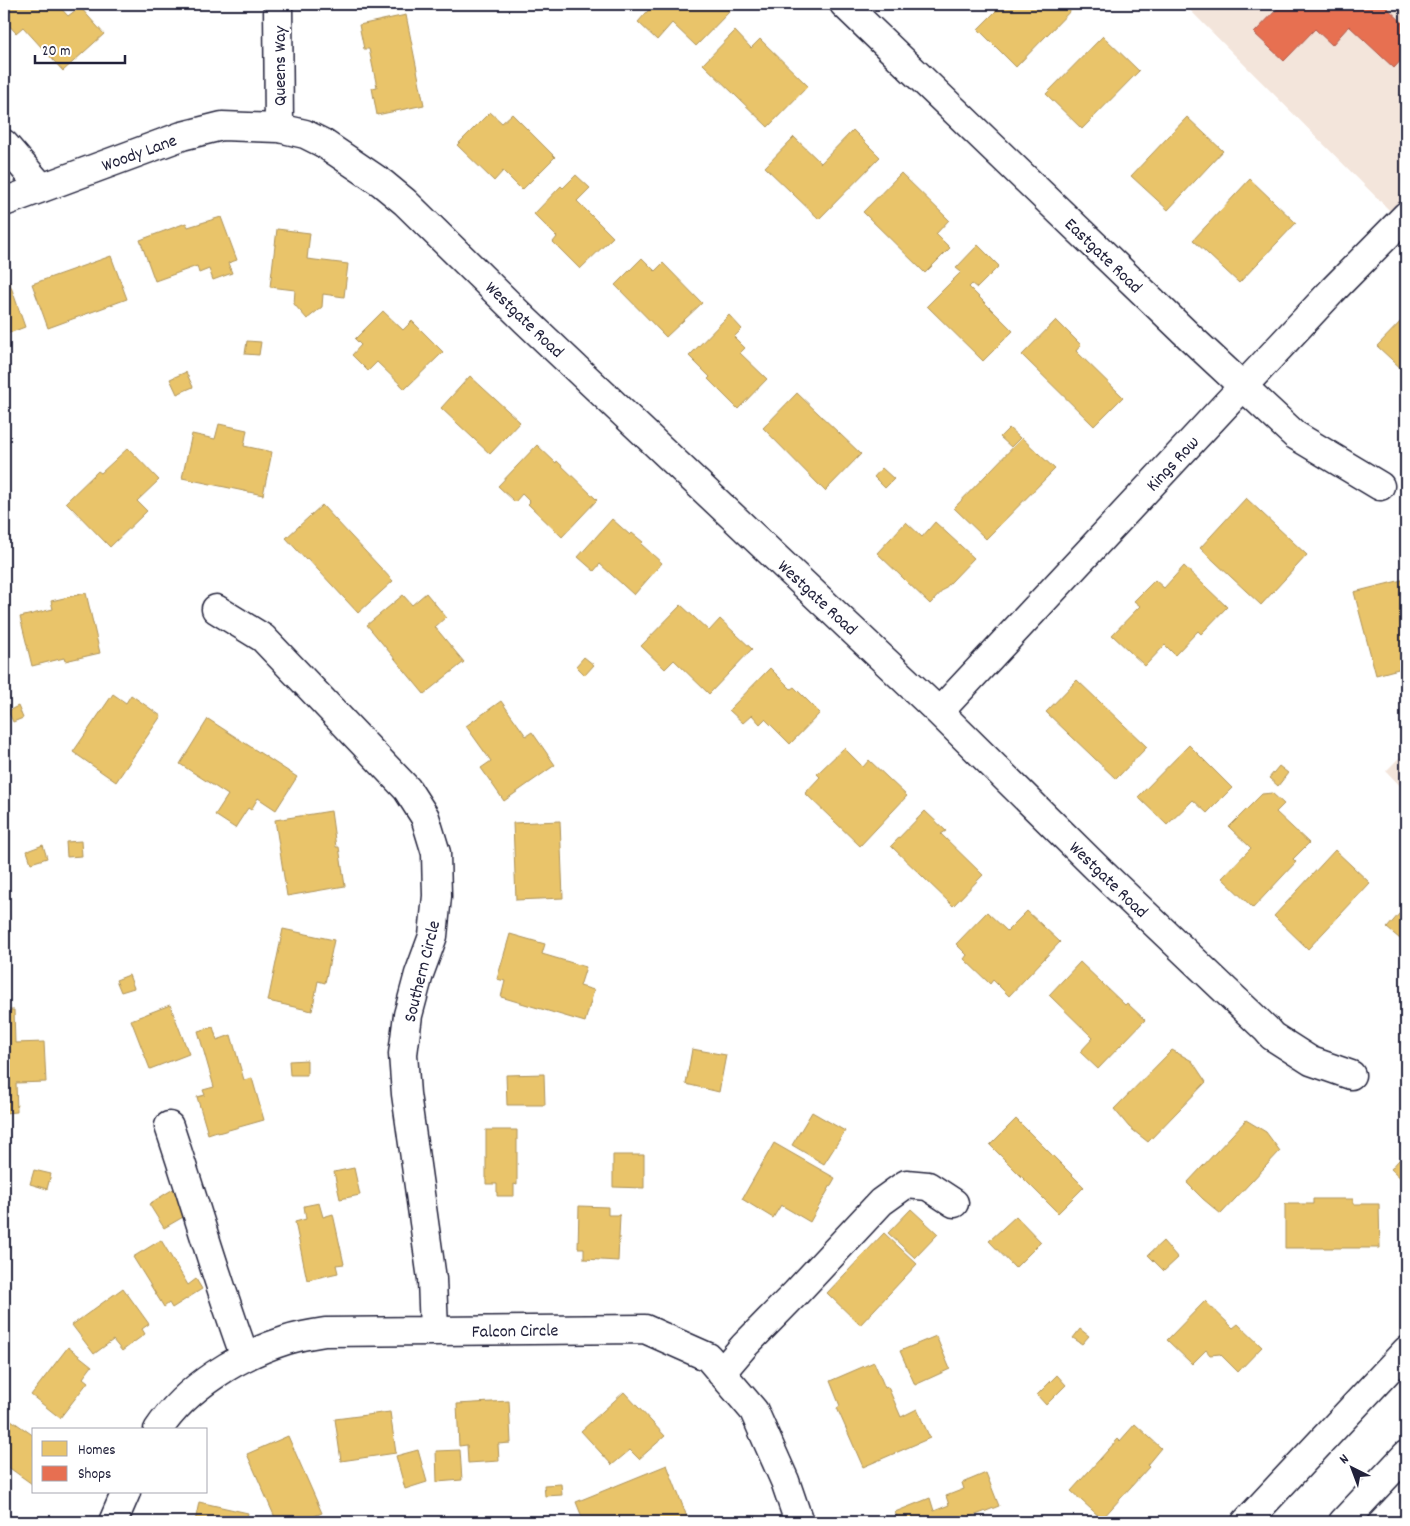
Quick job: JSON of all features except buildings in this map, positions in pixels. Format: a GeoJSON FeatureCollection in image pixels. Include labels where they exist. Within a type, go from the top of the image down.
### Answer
{"type":"FeatureCollection","features":[{"type":"Feature","properties":{"kind":"street","name":"Queens Way"},"geometry":{"type":"LineString","coordinates":[[278,4],[279,128]]}},
{"type":"Feature","properties":{"kind":"street","name":"Eastgate Road"},"geometry":{"type":"LineString","coordinates":[[844,4],[1294,435],[1380,486]]}},
{"type":"Feature","properties":{"kind":"street","name":"Woody Lane"},"geometry":{"type":"LineString","coordinates":[[4,202],[182,136],[222,126],[279,128]]}},
{"type":"Feature","properties":{"kind":"street","name":"Westgate Road"},"geometry":{"type":"LineString","coordinates":[[279,128],[305,134],[323,143],[382,182],[405,202],[525,320],[939,712],[1101,872],[1272,1036],[1311,1061],[1352,1075]]}},
{"type":"Feature","properties":{"kind":"street"},"geometry":{"type":"LineString","coordinates":[[4,144],[42,188]]}},
{"type":"Feature","properties":{"kind":"street","name":"Kings Row"},"geometry":{"type":"LineString","coordinates":[[939,712],[1332,291],[1406,216]]}},
{"type":"Feature","properties":{"kind":"street","name":"Southern Circle"},"geometry":{"type":"LineString","coordinates":[[216,609],[263,638],[407,789],[425,817],[436,853],[437,896],[433,936],[419,974],[408,1015],[403,1054],[406,1094],[432,1279],[434,1331]]}},
{"type":"Feature","properties":{"kind":"street"},"geometry":{"type":"LineString","coordinates":[[169,1126],[224,1300],[246,1356]]}},
{"type":"Feature","properties":{"kind":"street"},"geometry":{"type":"LineString","coordinates":[[722,1373],[744,1346],[881,1202],[893,1193],[906,1184],[928,1186],[954,1203]]}},
{"type":"Feature","properties":{"kind":"street","name":"Falcon Circle"},"geometry":{"type":"LineString","coordinates":[[159,1428],[188,1395],[224,1369],[252,1352],[289,1339],[325,1332],[645,1329],[708,1357],[754,1411],[785,1481],[799,1522]]}},
{"type":"Feature","properties":{"kind":"street"},"geometry":{"type":"LineString","coordinates":[[1246,1522],[1406,1351]]}},
{"type":"Feature","properties":{"kind":"street"},"geometry":{"type":"LineString","coordinates":[[1344,1522],[1406,1455]]}},
{"type":"Feature","properties":{"kind":"street"},"geometry":{"type":"LineString","coordinates":[[113,1522],[125,1494]]}},
{"type":"Feature","properties":{"kind":"shaded area"},"geometry":{"type":"Polygon","coordinates":[[[1184,4],[1406,4],[1406,227],[1401,222],[1184,4]]]}},
{"type":"Feature","properties":{"kind":"shaded area"},"geometry":{"type":"Polygon","coordinates":[[[1406,751],[1406,792],[1386,771],[1406,751]]]}}]}
